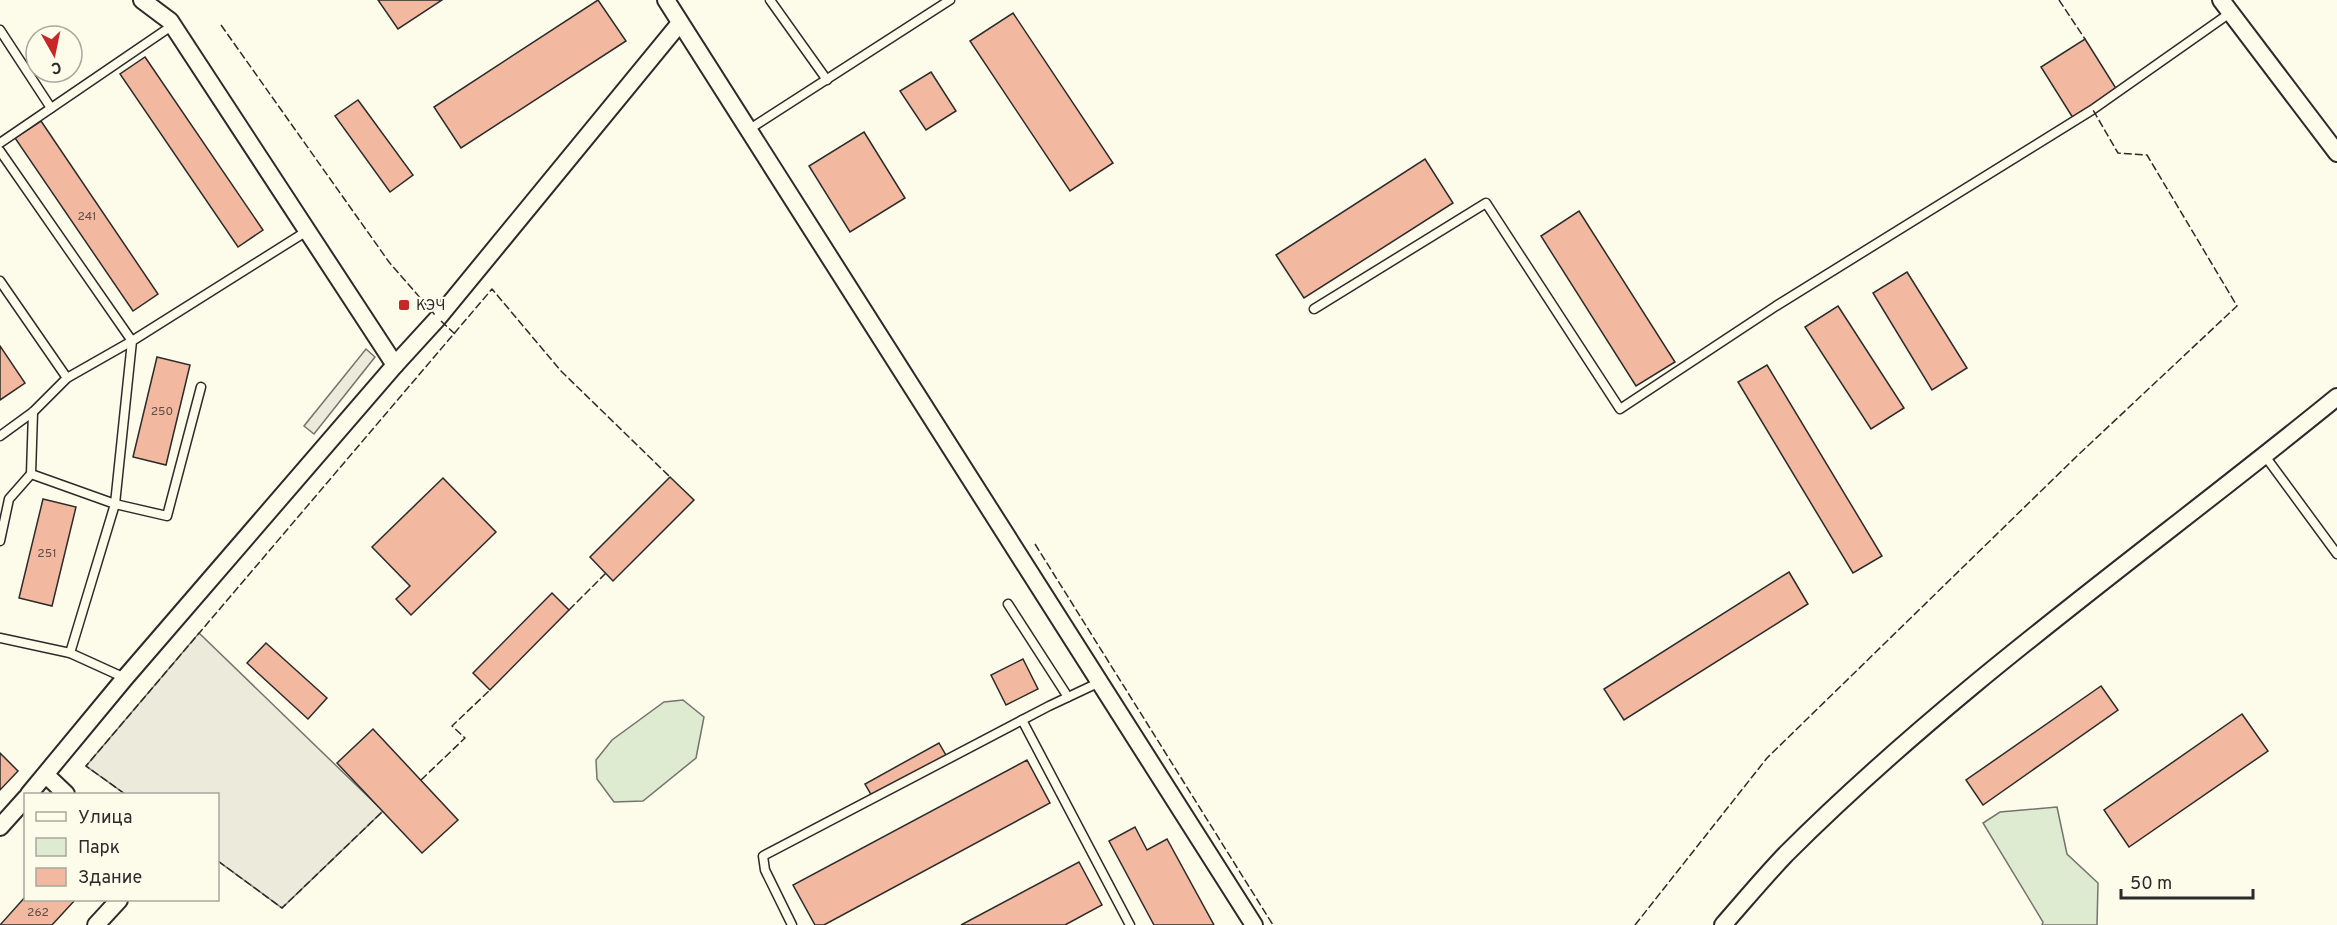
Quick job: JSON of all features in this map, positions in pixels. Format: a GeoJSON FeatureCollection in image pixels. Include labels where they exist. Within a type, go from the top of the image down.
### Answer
{"type":"FeatureCollection","features":[{"type":"Feature","properties":{"kind":"street"},"geometry":{"type":"LineString","coordinates":[[142,0],[173,25],[395,365]]}},
{"type":"Feature","properties":{"kind":"street"},"geometry":{"type":"LineString","coordinates":[[666,0],[1254,925]]}},
{"type":"Feature","properties":{"kind":"street"},"geometry":{"type":"LineString","coordinates":[[2226,6],[2337,153]]}},
{"type":"Feature","properties":{"kind":"street"},"geometry":{"type":"LineString","coordinates":[[31,793],[125,678],[438,318],[680,23]]}},
{"type":"Feature","properties":{"kind":"street"},"geometry":{"type":"LineString","coordinates":[[1723,925],[1785,856],[1899,749],[2037,634],[2337,397]]}},
{"type":"Feature","properties":{"kind":"street"},"geometry":{"type":"LineString","coordinates":[[46,775],[64,793]]}},
{"type":"Feature","properties":{"kind":"street"},"geometry":{"type":"LineString","coordinates":[[0,827],[24,800]]}},
{"type":"Feature","properties":{"kind":"street"},"geometry":{"type":"LineString","coordinates":[[96,925],[118,901]]}},
{"type":"Feature","properties":{"kind":"lane"},"geometry":{"type":"LineString","coordinates":[[770,0],[827,80]]}},
{"type":"Feature","properties":{"kind":"lane"},"geometry":{"type":"LineString","coordinates":[[748,130],[950,0]]}},
{"type":"Feature","properties":{"kind":"lane"},"geometry":{"type":"LineString","coordinates":[[1314,309],[1486,203],[1620,409],[1776,306],[2092,110],[2226,6]]}},
{"type":"Feature","properties":{"kind":"lane"},"geometry":{"type":"LineString","coordinates":[[0,143],[173,25]]}},
{"type":"Feature","properties":{"kind":"lane"},"geometry":{"type":"LineString","coordinates":[[0,30],[51,108]]}},
{"type":"Feature","properties":{"kind":"lane"},"geometry":{"type":"LineString","coordinates":[[0,151],[132,341],[115,504],[70,653]]}},
{"type":"Feature","properties":{"kind":"lane"},"geometry":{"type":"LineString","coordinates":[[0,435],[33,412],[67,378],[132,341],[307,231]]}},
{"type":"Feature","properties":{"kind":"lane"},"geometry":{"type":"LineString","coordinates":[[0,281],[67,378]]}},
{"type":"Feature","properties":{"kind":"lane"},"geometry":{"type":"LineString","coordinates":[[31,474],[115,504],[167,516],[201,387]]}},
{"type":"Feature","properties":{"kind":"lane"},"geometry":{"type":"LineString","coordinates":[[0,541],[9,499],[31,474],[33,412]]}},
{"type":"Feature","properties":{"kind":"lane"},"geometry":{"type":"LineString","coordinates":[[2265,456],[2337,554]]}},
{"type":"Feature","properties":{"kind":"lane"},"geometry":{"type":"LineString","coordinates":[[1008,604],[1068,697]]}},
{"type":"Feature","properties":{"kind":"lane"},"geometry":{"type":"LineString","coordinates":[[0,638],[70,653],[125,678]]}},
{"type":"Feature","properties":{"kind":"lane"},"geometry":{"type":"LineString","coordinates":[[792,925],[765,870],[764,856],[1022,720],[1100,682]]}},
{"type":"Feature","properties":{"kind":"lane"},"geometry":{"type":"LineString","coordinates":[[1022,720],[1130,925]]}},
{"type":"Feature","properties":{"kind":"green space"},"geometry":{"type":"Polygon","coordinates":[[[683,700],[704,717],[696,758],[643,801],[614,802],[597,779],[596,760],[612,740],[664,702],[683,700]]]}},
{"type":"Feature","properties":{"kind":"green space"},"geometry":{"type":"Polygon","coordinates":[[[2057,807],[2067,854],[2098,883],[2097,925],[2042,925],[2043,922],[1983,823],[2000,812],[2057,807]]]}},
{"type":"Feature","properties":{"kind":"shaded area"},"geometry":{"type":"Polygon","coordinates":[[[366,349],[375,357],[314,434],[304,426],[366,349]]]}},
{"type":"Feature","properties":{"kind":"shaded area"},"geometry":{"type":"Polygon","coordinates":[[[199,633],[383,811],[282,908],[219,862],[219,793],[124,793],[86,766],[199,633]]]}},
{"type":"Feature","properties":{"kind":"building"},"geometry":{"type":"Polygon","coordinates":[[[378,0],[442,0],[398,29],[378,0]]]}},
{"type":"Feature","properties":{"kind":"building"},"geometry":{"type":"Polygon","coordinates":[[[598,0],[626,41],[461,148],[434,107],[598,0]]]}},
{"type":"Feature","properties":{"kind":"building"},"geometry":{"type":"Polygon","coordinates":[[[1013,13],[1113,163],[1070,191],[970,41],[1013,13]]]}},
{"type":"Feature","properties":{"kind":"building"},"geometry":{"type":"Polygon","coordinates":[[[2085,39],[2117,90],[2073,118],[2041,67],[2085,39]]]}},
{"type":"Feature","properties":{"kind":"building"},"geometry":{"type":"Polygon","coordinates":[[[145,57],[263,230],[238,247],[120,74],[145,57]]]}},
{"type":"Feature","properties":{"kind":"building"},"geometry":{"type":"Polygon","coordinates":[[[931,72],[956,111],[926,130],[900,91],[931,72]]]}},
{"type":"Feature","properties":{"kind":"building"},"geometry":{"type":"Polygon","coordinates":[[[358,100],[413,175],[390,192],[335,116],[358,100]]]}},
{"type":"Feature","properties":{"kind":"building"},"geometry":{"type":"Polygon","coordinates":[[[41,121],[158,294],[133,311],[15,138],[41,121]]]}},
{"type":"Feature","properties":{"kind":"building"},"geometry":{"type":"Polygon","coordinates":[[[864,132],[905,198],[850,232],[809,166],[864,132]]]}},
{"type":"Feature","properties":{"kind":"building"},"geometry":{"type":"Polygon","coordinates":[[[1425,159],[1453,203],[1304,298],[1276,255],[1425,159]]]}},
{"type":"Feature","properties":{"kind":"building"},"geometry":{"type":"Polygon","coordinates":[[[1579,211],[1675,362],[1636,386],[1541,236],[1579,211]]]}},
{"type":"Feature","properties":{"kind":"building"},"geometry":{"type":"Polygon","coordinates":[[[1907,272],[1967,368],[1932,390],[1873,293],[1907,272]]]}},
{"type":"Feature","properties":{"kind":"building"},"geometry":{"type":"Polygon","coordinates":[[[1838,306],[1904,408],[1871,429],[1805,327],[1838,306]]]}},
{"type":"Feature","properties":{"kind":"building"},"geometry":{"type":"Polygon","coordinates":[[[0,346],[25,383],[0,400],[0,346]]]}},
{"type":"Feature","properties":{"kind":"building"},"geometry":{"type":"Polygon","coordinates":[[[157,357],[190,365],[166,465],[133,457],[157,357]]]}},
{"type":"Feature","properties":{"kind":"building"},"geometry":{"type":"Polygon","coordinates":[[[1767,365],[1882,556],[1853,573],[1738,382],[1767,365]]]}},
{"type":"Feature","properties":{"kind":"building"},"geometry":{"type":"Polygon","coordinates":[[[670,477],[694,500],[613,581],[590,557],[670,477]]]}},
{"type":"Feature","properties":{"kind":"building"},"geometry":{"type":"Polygon","coordinates":[[[443,478],[496,532],[411,615],[396,599],[410,586],[372,547],[443,478]]]}},
{"type":"Feature","properties":{"kind":"building"},"geometry":{"type":"Polygon","coordinates":[[[43,499],[76,507],[52,606],[19,598],[43,499]]]}},
{"type":"Feature","properties":{"kind":"building"},"geometry":{"type":"Polygon","coordinates":[[[1789,572],[1808,604],[1624,720],[1604,689],[1789,572]]]}},
{"type":"Feature","properties":{"kind":"building"},"geometry":{"type":"Polygon","coordinates":[[[552,593],[569,610],[490,690],[473,673],[552,593]]]}},
{"type":"Feature","properties":{"kind":"building"},"geometry":{"type":"Polygon","coordinates":[[[266,643],[327,698],[308,719],[247,663],[266,643]]]}},
{"type":"Feature","properties":{"kind":"building"},"geometry":{"type":"Polygon","coordinates":[[[1023,659],[1038,689],[1006,705],[991,675],[1023,659]]]}},
{"type":"Feature","properties":{"kind":"building"},"geometry":{"type":"Polygon","coordinates":[[[2101,686],[2118,710],[1983,805],[1966,780],[2101,686]]]}},
{"type":"Feature","properties":{"kind":"building"},"geometry":{"type":"Polygon","coordinates":[[[2242,714],[2268,751],[2129,847],[2104,810],[2242,714]]]}},
{"type":"Feature","properties":{"kind":"building"},"geometry":{"type":"Polygon","coordinates":[[[373,729],[458,820],[422,853],[337,763],[373,729]]]}},
{"type":"Feature","properties":{"kind":"building"},"geometry":{"type":"Polygon","coordinates":[[[939,743],[947,757],[873,798],[865,784],[939,743]]]}},
{"type":"Feature","properties":{"kind":"building"},"geometry":{"type":"Polygon","coordinates":[[[0,753],[18,771],[0,790],[0,753]]]}},
{"type":"Feature","properties":{"kind":"building"},"geometry":{"type":"Polygon","coordinates":[[[1027,760],[1050,803],[824,925],[815,925],[793,885],[1027,760]]]}},
{"type":"Feature","properties":{"kind":"building"},"geometry":{"type":"Polygon","coordinates":[[[1135,827],[1147,850],[1167,839],[1214,925],[1154,925],[1109,841],[1135,827]]]}},
{"type":"Feature","properties":{"kind":"building"},"geometry":{"type":"Polygon","coordinates":[[[1079,862],[1102,905],[1065,925],[961,925],[1079,862]]]}},
{"type":"Feature","properties":{"kind":"building"},"geometry":{"type":"Polygon","coordinates":[[[24,898],[24,901],[74,901],[52,925],[0,925],[24,898]]]}},
{"type":"Feature","properties":{"kind":"fence"},"geometry":{"type":"LineString","coordinates":[[2059,0],[2085,39]]}},
{"type":"Feature","properties":{"kind":"fence"},"geometry":{"type":"LineString","coordinates":[[221,25],[389,262],[435,315]]}},
{"type":"Feature","properties":{"kind":"fence"},"geometry":{"type":"LineString","coordinates":[[1635,925],[1767,758],[2077,456],[2237,306],[2147,155],[2118,153],[2093,110]]}},
{"type":"Feature","properties":{"kind":"fence"},"geometry":{"type":"LineString","coordinates":[[124,793],[86,766],[492,289],[561,371],[670,477]]}},
{"type":"Feature","properties":{"kind":"fence"},"geometry":{"type":"LineString","coordinates":[[441,321],[455,334]]}},
{"type":"Feature","properties":{"kind":"fence"},"geometry":{"type":"LineString","coordinates":[[1035,544],[1273,925]]}},
{"type":"Feature","properties":{"kind":"fence"},"geometry":{"type":"LineString","coordinates":[[569,610],[606,573]]}},
{"type":"Feature","properties":{"kind":"fence"},"geometry":{"type":"LineString","coordinates":[[421,780],[465,738],[452,726],[490,690]]}},
{"type":"Feature","properties":{"kind":"fence"},"geometry":{"type":"LineString","coordinates":[[219,862],[282,908],[383,811]]}},
{"type":"Feature","properties":{"kind":"place","name":"КЭЧ"},"geometry":{"type":"Point","coordinates":[404,305]}}]}
